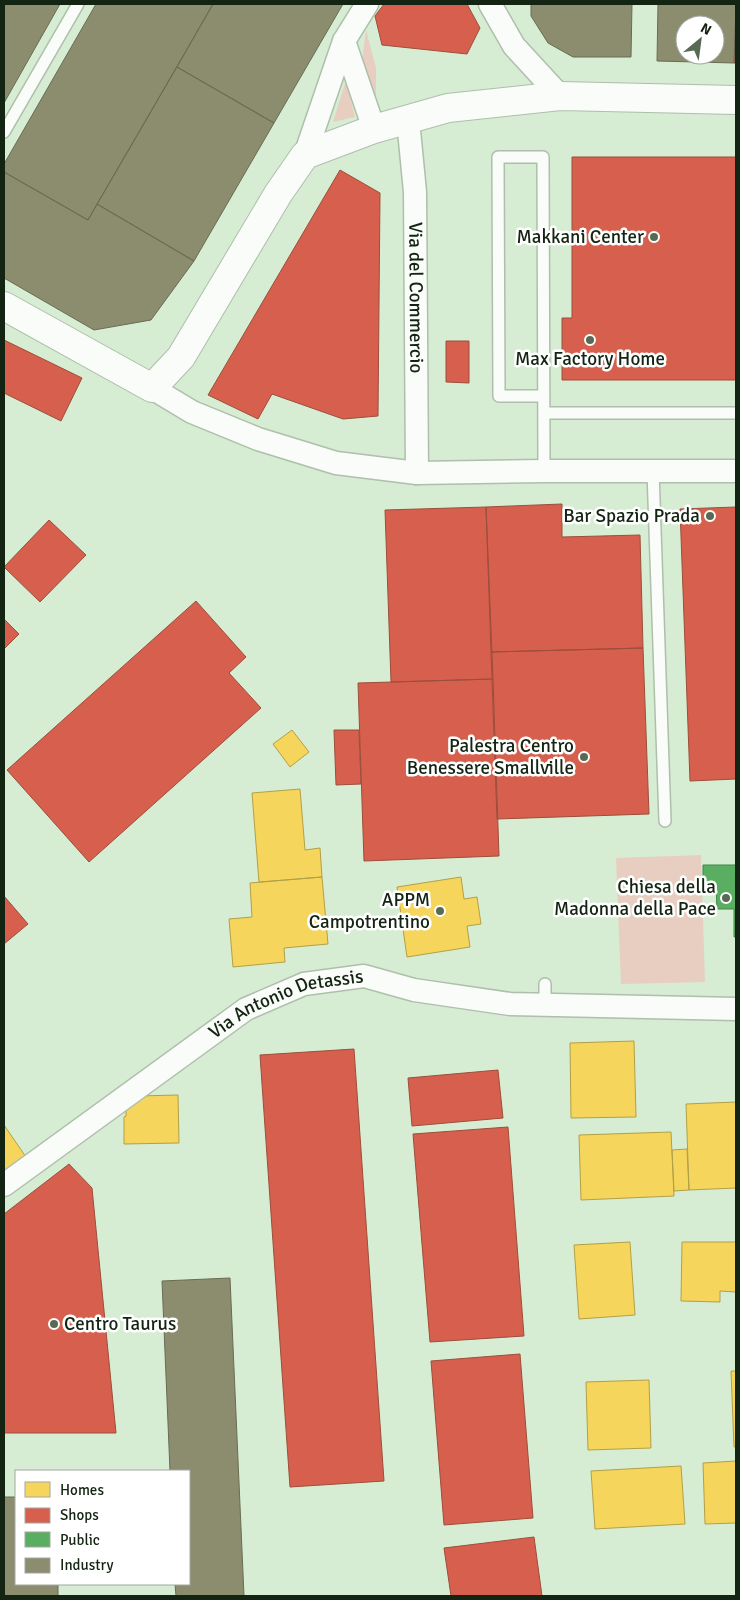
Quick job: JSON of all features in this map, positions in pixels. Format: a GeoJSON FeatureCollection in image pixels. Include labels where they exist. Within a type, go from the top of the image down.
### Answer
{"type":"FeatureCollection","features":[{"type":"Feature","properties":{"kind":"street"},"geometry":{"type":"LineString","coordinates":[[152,388],[181,357],[278,194],[305,155],[344,41],[367,4]]}},
{"type":"Feature","properties":{"kind":"street"},"geometry":{"type":"LineString","coordinates":[[490,4],[514,46],[560,96]]}},
{"type":"Feature","properties":{"kind":"street"},"geometry":{"type":"LineString","coordinates":[[344,41],[374,130]]}},
{"type":"Feature","properties":{"kind":"street"},"geometry":{"type":"LineString","coordinates":[[305,155],[339,141],[448,108],[560,96],[736,100]]}},
{"type":"Feature","properties":{"kind":"street","name":"Via del Commercio"},"geometry":{"type":"LineString","coordinates":[[408,120],[415,192],[417,473]]}},
{"type":"Feature","properties":{"kind":"street"},"geometry":{"type":"LineString","coordinates":[[4,306],[192,412],[258,439],[336,463],[417,473],[736,471]]}},
{"type":"Feature","properties":{"kind":"street","name":"Via Antonio Detassis"},"geometry":{"type":"LineString","coordinates":[[4,1185],[246,1009],[304,984],[364,976],[414,990],[510,1004],[545,995],[736,1009]]}},
{"type":"Feature","properties":{"kind":"lane"},"geometry":{"type":"LineString","coordinates":[[4,132],[78,4]]}},
{"type":"Feature","properties":{"kind":"lane"},"geometry":{"type":"LineString","coordinates":[[544,396],[499,396],[498,157],[543,157],[544,396],[544,471]]}},
{"type":"Feature","properties":{"kind":"lane"},"geometry":{"type":"LineString","coordinates":[[544,413],[736,413]]}},
{"type":"Feature","properties":{"kind":"lane"},"geometry":{"type":"LineString","coordinates":[[653,472],[664,821]]}},
{"type":"Feature","properties":{"kind":"shaded area"},"geometry":{"type":"Polygon","coordinates":[[[366,30],[376,68],[376,108],[361,68],[366,30]]]}},
{"type":"Feature","properties":{"kind":"shaded area"},"geometry":{"type":"Polygon","coordinates":[[[346,80],[355,117],[333,122],[346,80]]]}},
{"type":"Feature","properties":{"kind":"shaded area"},"geometry":{"type":"Polygon","coordinates":[[[701,855],[705,982],[621,984],[616,858],[701,855]]]}},
{"type":"Feature","properties":{"kind":"building: Homes"},"geometry":{"type":"Polygon","coordinates":[[[292,730],[309,752],[290,767],[273,744],[292,730]]]}},
{"type":"Feature","properties":{"kind":"building: Homes"},"geometry":{"type":"Polygon","coordinates":[[[300,789],[305,850],[320,848],[322,877],[259,882],[252,793],[300,789]]]}},
{"type":"Feature","properties":{"kind":"building: Homes"},"geometry":{"type":"Polygon","coordinates":[[[322,877],[328,944],[284,948],[285,962],[233,967],[229,919],[252,917],[250,883],[322,877]]]}},
{"type":"Feature","properties":{"kind":"building: Homes","name":"APPM Campotrentino"},"geometry":{"type":"Polygon","coordinates":[[[461,877],[464,899],[477,897],[481,924],[467,926],[470,947],[407,957],[397,887],[461,877]]]}},
{"type":"Feature","properties":{"kind":"building: Homes"},"geometry":{"type":"Polygon","coordinates":[[[634,1041],[636,1117],[571,1118],[570,1043],[634,1041]]]}},
{"type":"Feature","properties":{"kind":"building: Homes"},"geometry":{"type":"Polygon","coordinates":[[[178,1095],[179,1143],[124,1144],[126,1101],[138,1096],[178,1095]]]}},
{"type":"Feature","properties":{"kind":"building: Homes"},"geometry":{"type":"Polygon","coordinates":[[[736,1102],[736,1188],[689,1190],[686,1104],[736,1102]]]}},
{"type":"Feature","properties":{"kind":"building: Homes"},"geometry":{"type":"Polygon","coordinates":[[[4,1125],[26,1157],[4,1172],[4,1125]]]}},
{"type":"Feature","properties":{"kind":"building: Homes"},"geometry":{"type":"Polygon","coordinates":[[[671,1132],[674,1196],[581,1200],[579,1135],[671,1132]]]}},
{"type":"Feature","properties":{"kind":"building: Homes"},"geometry":{"type":"Polygon","coordinates":[[[687,1149],[689,1190],[674,1191],[672,1150],[687,1149]]]}},
{"type":"Feature","properties":{"kind":"building: Homes"},"geometry":{"type":"Polygon","coordinates":[[[630,1242],[635,1315],[579,1319],[574,1245],[630,1242]]]}},
{"type":"Feature","properties":{"kind":"building: Homes"},"geometry":{"type":"Polygon","coordinates":[[[682,1242],[736,1242],[736,1292],[720,1291],[720,1302],[681,1301],[682,1242]]]}},
{"type":"Feature","properties":{"kind":"building: Homes"},"geometry":{"type":"Polygon","coordinates":[[[731,1371],[736,1371],[736,1447],[734,1447],[731,1371]]]}},
{"type":"Feature","properties":{"kind":"building: Homes"},"geometry":{"type":"Polygon","coordinates":[[[649,1380],[651,1448],[588,1450],[586,1382],[649,1380]]]}},
{"type":"Feature","properties":{"kind":"building: Homes"},"geometry":{"type":"Polygon","coordinates":[[[736,1461],[736,1523],[705,1524],[703,1463],[736,1461]]]}},
{"type":"Feature","properties":{"kind":"building: Homes"},"geometry":{"type":"Polygon","coordinates":[[[681,1466],[685,1524],[595,1529],[591,1471],[681,1466]]]}},
{"type":"Feature","properties":{"kind":"building: Shops"},"geometry":{"type":"Polygon","coordinates":[[[384,4],[467,4],[480,28],[467,54],[382,45],[375,16],[384,4]]]}},
{"type":"Feature","properties":{"kind":"building: Shops"},"geometry":{"type":"Polygon","coordinates":[[[735,29],[736,63],[734,63],[735,29]]]}},
{"type":"Feature","properties":{"kind":"building: Shops","name":"Makkani Center"},"geometry":{"type":"Polygon","coordinates":[[[572,157],[736,157],[736,380],[562,380],[562,318],[572,318],[572,157]]]}},
{"type":"Feature","properties":{"kind":"building: Shops"},"geometry":{"type":"Polygon","coordinates":[[[340,170],[380,193],[378,416],[343,419],[272,394],[258,419],[208,395],[340,170]]]}},
{"type":"Feature","properties":{"kind":"building: Shops"},"geometry":{"type":"Polygon","coordinates":[[[4,340],[82,378],[61,421],[4,393],[4,340]]]}},
{"type":"Feature","properties":{"kind":"building: Shops"},"geometry":{"type":"Polygon","coordinates":[[[446,341],[469,341],[469,383],[446,382],[446,341]]]}},
{"type":"Feature","properties":{"kind":"building: Shops"},"geometry":{"type":"Polygon","coordinates":[[[562,504],[562,537],[640,535],[643,648],[491,652],[486,507],[562,504]]]}},
{"type":"Feature","properties":{"kind":"building: Shops"},"geometry":{"type":"Polygon","coordinates":[[[486,507],[493,679],[391,682],[385,510],[486,507]]]}},
{"type":"Feature","properties":{"kind":"building: Shops"},"geometry":{"type":"Polygon","coordinates":[[[736,507],[736,779],[690,781],[680,509],[736,507]]]}},
{"type":"Feature","properties":{"kind":"building: Shops"},"geometry":{"type":"Polygon","coordinates":[[[49,520],[86,555],[40,602],[4,567],[49,520]]]}},
{"type":"Feature","properties":{"kind":"building: Shops"},"geometry":{"type":"Polygon","coordinates":[[[196,601],[246,657],[229,673],[261,708],[89,862],[7,770],[196,601]]]}},
{"type":"Feature","properties":{"kind":"building: Shops"},"geometry":{"type":"Polygon","coordinates":[[[4,619],[19,634],[4,649],[4,619]]]}},
{"type":"Feature","properties":{"kind":"building: Shops"},"geometry":{"type":"Polygon","coordinates":[[[643,648],[649,814],[497,819],[491,652],[643,648]]]}},
{"type":"Feature","properties":{"kind":"building: Shops"},"geometry":{"type":"Polygon","coordinates":[[[493,679],[499,856],[364,861],[358,683],[493,679]]]}},
{"type":"Feature","properties":{"kind":"building: Shops"},"geometry":{"type":"Polygon","coordinates":[[[334,730],[359,730],[361,784],[336,785],[334,730]]]}},
{"type":"Feature","properties":{"kind":"building: Shops"},"geometry":{"type":"Polygon","coordinates":[[[4,896],[28,924],[4,944],[4,896]]]}},
{"type":"Feature","properties":{"kind":"building: Shops"},"geometry":{"type":"Polygon","coordinates":[[[354,1049],[384,1481],[290,1487],[260,1055],[354,1049]]]}},
{"type":"Feature","properties":{"kind":"building: Shops"},"geometry":{"type":"Polygon","coordinates":[[[498,1070],[503,1118],[412,1126],[408,1078],[498,1070]]]}},
{"type":"Feature","properties":{"kind":"building: Shops"},"geometry":{"type":"Polygon","coordinates":[[[508,1127],[524,1336],[430,1342],[413,1134],[508,1127]]]}},
{"type":"Feature","properties":{"kind":"building: Shops","name":"Centro Taurus"},"geometry":{"type":"Polygon","coordinates":[[[69,1164],[92,1188],[116,1433],[4,1433],[4,1214],[69,1164]]]}},
{"type":"Feature","properties":{"kind":"building: Shops"},"geometry":{"type":"Polygon","coordinates":[[[520,1354],[533,1518],[444,1525],[431,1361],[520,1354]]]}},
{"type":"Feature","properties":{"kind":"building: Shops"},"geometry":{"type":"Polygon","coordinates":[[[534,1537],[542,1596],[451,1596],[444,1548],[534,1537]]]}},
{"type":"Feature","properties":{"kind":"building: Public","name":"Chiesa della Madonna della Pace"},"geometry":{"type":"Polygon","coordinates":[[[703,865],[736,865],[736,937],[734,937],[734,909],[717,909],[716,887],[703,887],[703,865]]]}},
{"type":"Feature","properties":{"kind":"building: Industry"},"geometry":{"type":"Polygon","coordinates":[[[4,4],[60,4],[4,103],[4,4]]]}},
{"type":"Feature","properties":{"kind":"building: Industry"},"geometry":{"type":"Polygon","coordinates":[[[96,4],[213,4],[88,220],[4,172],[4,164],[96,4]]]}},
{"type":"Feature","properties":{"kind":"building: Industry"},"geometry":{"type":"Polygon","coordinates":[[[213,4],[343,4],[274,123],[177,67],[213,4]]]}},
{"type":"Feature","properties":{"kind":"building: Industry"},"geometry":{"type":"Polygon","coordinates":[[[531,4],[632,4],[631,57],[573,57],[548,43],[531,16],[531,4]]]}},
{"type":"Feature","properties":{"kind":"building: Industry"},"geometry":{"type":"Polygon","coordinates":[[[658,4],[736,4],[734,63],[725,63],[725,15],[675,15],[675,61],[657,61],[658,4]]]}},
{"type":"Feature","properties":{"kind":"building: Industry"},"geometry":{"type":"Polygon","coordinates":[[[177,67],[274,123],[194,261],[97,204],[177,67]]]}},
{"type":"Feature","properties":{"kind":"building: Industry"},"geometry":{"type":"Polygon","coordinates":[[[4,172],[88,220],[97,204],[194,261],[151,320],[94,330],[4,278],[4,172]]]}},
{"type":"Feature","properties":{"kind":"building: Industry"},"geometry":{"type":"Polygon","coordinates":[[[230,1278],[244,1596],[176,1596],[175,1585],[190,1585],[190,1470],[170,1470],[162,1281],[230,1278]]]}},
{"type":"Feature","properties":{"kind":"building: Industry"},"geometry":{"type":"Polygon","coordinates":[[[4,1497],[15,1497],[15,1585],[58,1585],[58,1596],[4,1596],[4,1497]]]}},
{"type":"Feature","properties":{"kind":"place","name":"Makkani Center"},"geometry":{"type":"Point","coordinates":[654,237]}},
{"type":"Feature","properties":{"kind":"place","name":"Max Factory Home"},"geometry":{"type":"Point","coordinates":[590,340]}},
{"type":"Feature","properties":{"kind":"place","name":"Bar Spazio Prada"},"geometry":{"type":"Point","coordinates":[710,516]}},
{"type":"Feature","properties":{"kind":"place","name":"Palestra Centro Benessere Smallville"},"geometry":{"type":"Point","coordinates":[584,757]}},
{"type":"Feature","properties":{"kind":"place","name":"Chiesa della Madonna della Pace"},"geometry":{"type":"Point","coordinates":[726,898]}},
{"type":"Feature","properties":{"kind":"place","name":"APPM Campotrentino"},"geometry":{"type":"Point","coordinates":[440,911]}},
{"type":"Feature","properties":{"kind":"place","name":"Centro Taurus"},"geometry":{"type":"Point","coordinates":[54,1324]}}]}
